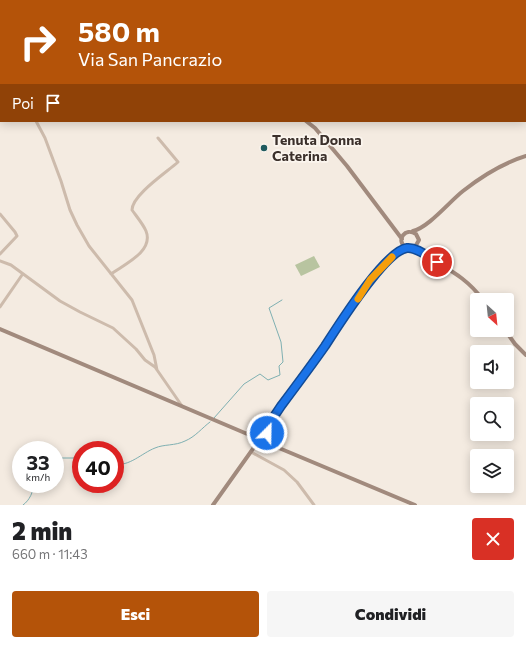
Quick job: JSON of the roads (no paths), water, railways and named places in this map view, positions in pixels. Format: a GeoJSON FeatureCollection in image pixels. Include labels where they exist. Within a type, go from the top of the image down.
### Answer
{"type":"FeatureCollection","features":[{"type":"Feature","properties":{"kind":"main road"},"geometry":{"type":"LineString","coordinates":[[307,122],[315,128],[347,166],[402,241],[409,248],[421,252],[467,281],[478,293]]}},
{"type":"Feature","properties":{"kind":"main road"},"geometry":{"type":"LineString","coordinates":[[394,230],[404,234],[419,229],[426,225],[464,190],[480,178],[500,167],[526,156]]}},
{"type":"Feature","properties":{"kind":"main road"},"geometry":{"type":"LineString","coordinates":[[252,436],[255,433],[260,432],[273,418],[370,280],[392,257],[401,250],[415,246],[426,225]]}},
{"type":"Feature","properties":{"kind":"main road"},"geometry":{"type":"LineString","coordinates":[[412,232],[416,234],[421,252]]}},
{"type":"Feature","properties":{"kind":"main road"},"geometry":{"type":"LineString","coordinates":[[392,257],[402,241],[404,234]]}},
{"type":"Feature","properties":{"kind":"main road"},"geometry":{"type":"LineString","coordinates":[[0,329],[252,436]]}},
{"type":"Feature","properties":{"kind":"main road"},"geometry":{"type":"LineString","coordinates":[[510,337],[526,354]]}},
{"type":"Feature","properties":{"kind":"main road"},"geometry":{"type":"LineString","coordinates":[[267,443],[267,437],[273,418]]}},
{"type":"Feature","properties":{"kind":"main road"},"geometry":{"type":"LineString","coordinates":[[260,432],[264,433],[267,437]]}},
{"type":"Feature","properties":{"kind":"main road"},"geometry":{"type":"LineString","coordinates":[[252,436],[252,443],[255,446],[262,447],[267,443]]}},
{"type":"Feature","properties":{"kind":"main road"},"geometry":{"type":"LineString","coordinates":[[267,443],[415,505]]}},
{"type":"Feature","properties":{"kind":"main road"},"geometry":{"type":"LineString","coordinates":[[213,505],[255,446]]}},
{"type":"Feature","properties":{"kind":"street"},"geometry":{"type":"LineString","coordinates":[[36,122],[61,181],[70,210],[77,225],[89,246],[132,300],[152,349],[157,370]]}},
{"type":"Feature","properties":{"kind":"street"},"geometry":{"type":"LineString","coordinates":[[111,274],[137,256],[144,250],[148,243],[146,230],[132,210],[134,204],[146,188],[178,162],[158,138]]}},
{"type":"Feature","properties":{"kind":"street"},"geometry":{"type":"LineString","coordinates":[[0,214],[17,236],[0,254]]}},
{"type":"Feature","properties":{"kind":"street"},"geometry":{"type":"LineString","coordinates":[[0,261],[11,266],[80,312],[113,328],[136,348],[145,360],[157,370],[183,407]]}},
{"type":"Feature","properties":{"kind":"street"},"geometry":{"type":"LineString","coordinates":[[0,307],[22,274]]}},
{"type":"Feature","properties":{"kind":"street"},"geometry":{"type":"LineString","coordinates":[[251,452],[284,470],[297,482],[314,505]]}},
{"type":"Feature","properties":{"kind":"waterway"},"geometry":{"type":"LineString","coordinates":[[214,418],[244,384],[260,374],[268,380],[280,375],[279,366],[283,362],[281,342],[269,308],[282,300]]}},
{"type":"Feature","properties":{"kind":"waterway"},"geometry":{"type":"LineString","coordinates":[[124,463],[130,462],[158,447],[185,441],[195,435],[210,422]]}},
{"type":"Feature","properties":{"kind":"waterway"},"geometry":{"type":"LineString","coordinates":[[64,458],[72,458]]}},
{"type":"Feature","properties":{"kind":"waterway"},"geometry":{"type":"LineString","coordinates":[[23,505],[28,501],[32,493]]}},
{"type":"Feature","properties":{"kind":"place","name":"Tenuta Donna Caterina"},"geometry":{"type":"Point","coordinates":[264,148]}}]}
